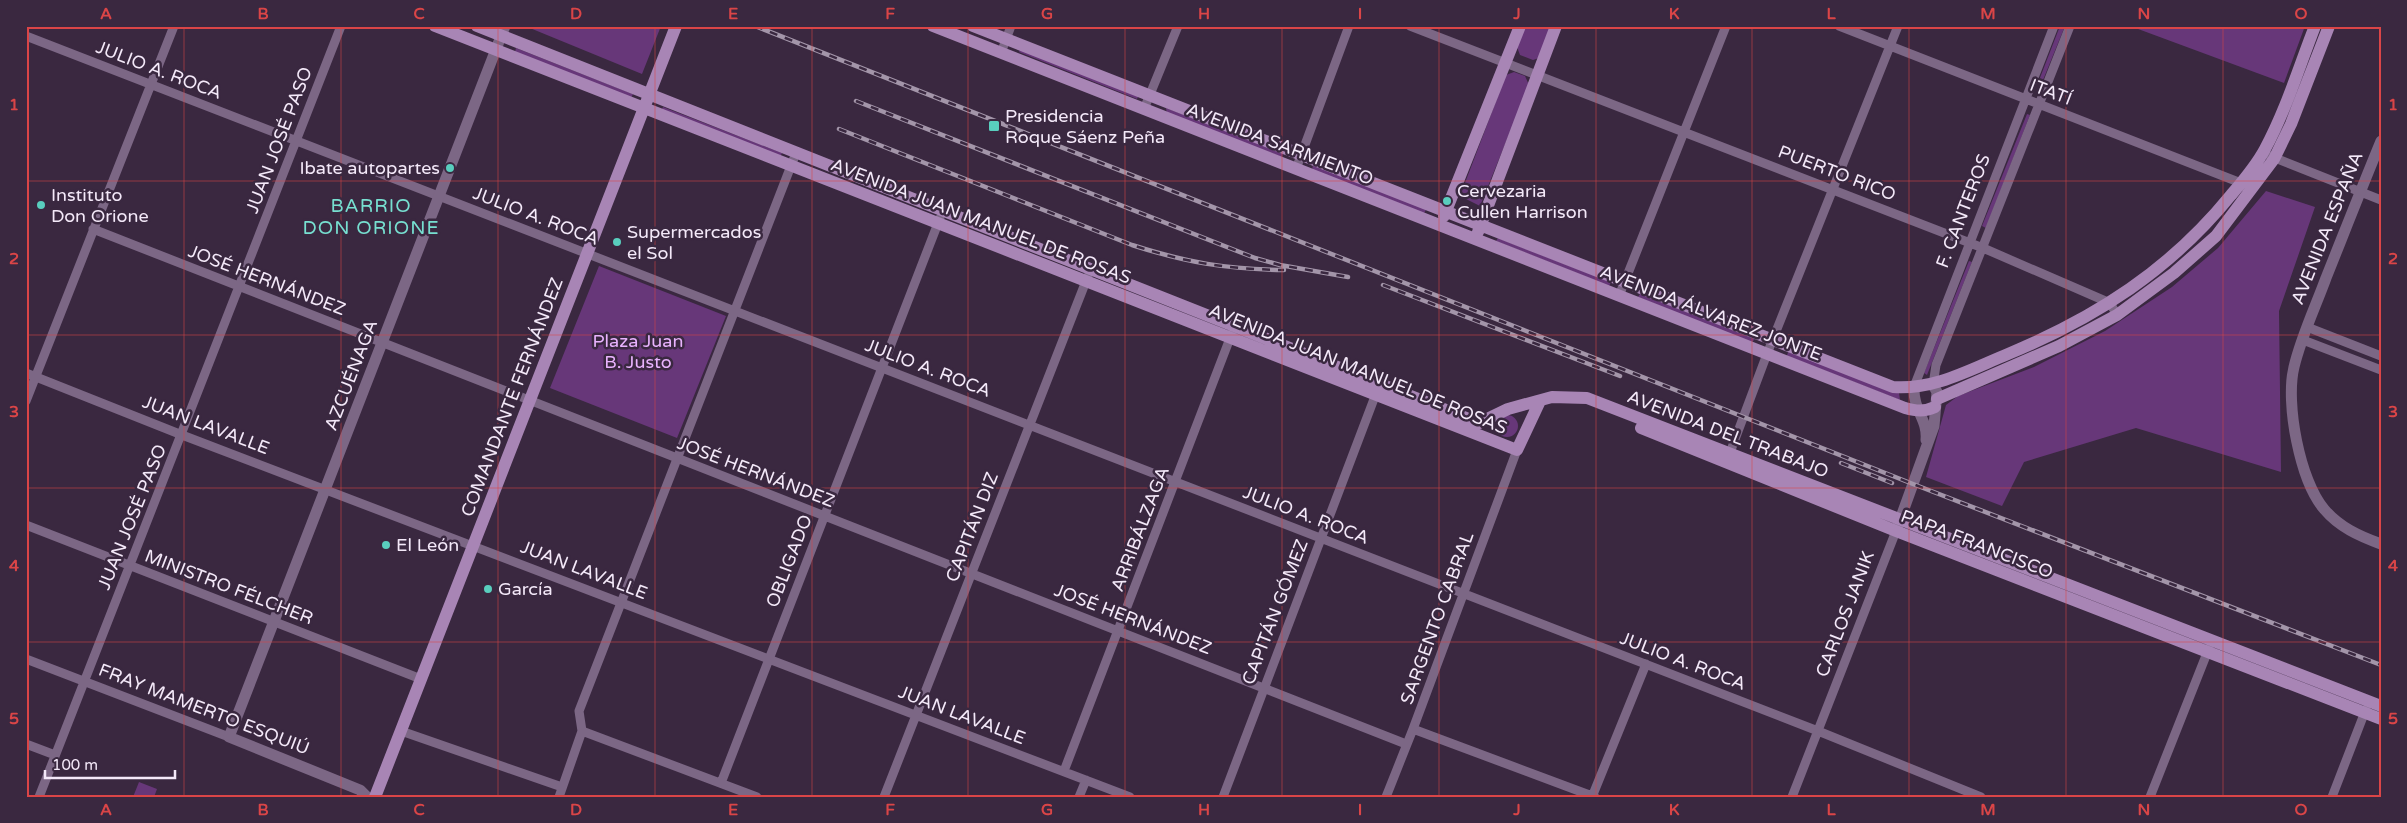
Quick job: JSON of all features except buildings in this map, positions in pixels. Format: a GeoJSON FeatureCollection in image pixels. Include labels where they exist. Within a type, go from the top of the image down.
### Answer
{"type":"FeatureCollection","features":[{"type":"Feature","properties":{"kind":"main road","name":"AVENIDA JUAN MANUEL DE ROSAS"},"geometry":{"type":"LineString","coordinates":[[435,26],[938,223],[1088,275],[1378,389],[1517,450],[1540,401]]}},
{"type":"Feature","properties":{"kind":"main road","name":"AVENIDA JUAN MANUEL DE ROSAS"},"geometry":{"type":"LineString","coordinates":[[477,26],[504,31],[649,94],[942,210],[1088,275]]}},
{"type":"Feature","properties":{"kind":"main road","name":"COMANDANTE FERNÁNDEZ"},"geometry":{"type":"LineString","coordinates":[[375,797],[676,26]]}},
{"type":"Feature","properties":{"kind":"main road","name":"AVENIDA SARMIENTO"},"geometry":{"type":"LineString","coordinates":[[932,26],[1475,239]]}},
{"type":"Feature","properties":{"kind":"main road","name":"AVENIDA SARMIENTO"},"geometry":{"type":"LineString","coordinates":[[974,26],[1481,224]]}},
{"type":"Feature","properties":{"kind":"main road"},"geometry":{"type":"LineString","coordinates":[[1440,225],[1520,26]]}},
{"type":"Feature","properties":{"kind":"main road"},"geometry":{"type":"LineString","coordinates":[[1475,239],[1556,26]]}},
{"type":"Feature","properties":{"kind":"main road"},"geometry":{"type":"LineString","coordinates":[[2269,156],[2278,123],[2315,26]]}},
{"type":"Feature","properties":{"kind":"main road"},"geometry":{"type":"LineString","coordinates":[[1917,411],[2059,346],[2117,315],[2174,273],[2216,236],[2245,187],[2291,124],[2329,26]]}},
{"type":"Feature","properties":{"kind":"main road","name":"AVENIDA ÁLVAREZ JONTE"},"geometry":{"type":"LineString","coordinates":[[1481,224],[1893,386],[1914,387],[1933,385],[2074,325],[2146,278],[2188,243],[2245,187]]}},
{"type":"Feature","properties":{"kind":"main road","name":"AVENIDA ÁLVAREZ JONTE"},"geometry":{"type":"LineString","coordinates":[[1475,239],[1766,354],[1917,411]]}},
{"type":"Feature","properties":{"kind":"main road","name":"AVENIDA JUAN MANUEL DE ROSAS"},"geometry":{"type":"LineString","coordinates":[[1378,389],[1479,422],[1484,422],[1508,409],[1540,401]]}},
{"type":"Feature","properties":{"kind":"main road","name":"AVENIDA DEL TRABAJO"},"geometry":{"type":"LineString","coordinates":[[1540,401],[1562,396],[1587,398],[1728,458],[1898,525]]}},
{"type":"Feature","properties":{"kind":"main road"},"geometry":{"type":"LineString","coordinates":[[1508,409],[1520,413],[1529,425]]}},
{"type":"Feature","properties":{"kind":"main road"},"geometry":{"type":"LineString","coordinates":[[1484,422],[1483,430],[1487,438]]}},
{"type":"Feature","properties":{"kind":"main road","name":"PAPA FRANCISCO"},"geometry":{"type":"LineString","coordinates":[[1898,525],[2371,707],[2381,719]]}},
{"type":"Feature","properties":{"kind":"street"},"geometry":{"type":"LineString","coordinates":[[26,401],[174,26]]}},
{"type":"Feature","properties":{"kind":"street","name":"JUAN JOSÉ PASO"},"geometry":{"type":"LineString","coordinates":[[39,797],[341,26]]}},
{"type":"Feature","properties":{"kind":"street"},"geometry":{"type":"LineString","coordinates":[[1001,53],[1011,26]]}},
{"type":"Feature","properties":{"kind":"street"},"geometry":{"type":"LineString","coordinates":[[1144,109],[1178,26]]}},
{"type":"Feature","properties":{"kind":"street"},"geometry":{"type":"LineString","coordinates":[[1296,169],[1349,26]]}},
{"type":"Feature","properties":{"kind":"street","name":"PUERTO RICO"},"geometry":{"type":"LineString","coordinates":[[1410,26],[1969,242],[2110,303]]}},
{"type":"Feature","properties":{"kind":"street"},"geometry":{"type":"LineString","coordinates":[[1619,296],[1726,26]]}},
{"type":"Feature","properties":{"kind":"street","name":"ITATÍ"},"geometry":{"type":"LineString","coordinates":[[1839,26],[2040,104],[2245,187]]}},
{"type":"Feature","properties":{"kind":"street"},"geometry":{"type":"LineString","coordinates":[[1728,458],[1766,354],[1834,190],[1898,26]]}},
{"type":"Feature","properties":{"kind":"street","name":"F. CANTEROS"},"geometry":{"type":"LineString","coordinates":[[1917,411],[1914,404],[1914,387],[2054,26]]}},
{"type":"Feature","properties":{"kind":"street","name":"F. CANTEROS"},"geometry":{"type":"LineString","coordinates":[[1936,403],[1937,392],[1933,385],[1936,365],[2070,26]]}},
{"type":"Feature","properties":{"kind":"street","name":"AZCUÉNAGA"},"geometry":{"type":"LineString","coordinates":[[229,737],[504,31]]}},
{"type":"Feature","properties":{"kind":"street","name":"JULIO A. ROCA"},"geometry":{"type":"LineString","coordinates":[[26,36],[1818,731],[1977,796]]}},
{"type":"Feature","properties":{"kind":"street","name":"AVENIDA ESPAÑA"},"geometry":{"type":"LineString","coordinates":[[2307,328],[2381,141]]}},
{"type":"Feature","properties":{"kind":"street"},"geometry":{"type":"LineString","coordinates":[[558,797],[582,731],[579,711],[796,152]]}},
{"type":"Feature","properties":{"kind":"street"},"geometry":{"type":"LineString","coordinates":[[2269,156],[2381,200]]}},
{"type":"Feature","properties":{"kind":"street","name":"OBLIGADO"},"geometry":{"type":"LineString","coordinates":[[721,783],[942,210]]}},
{"type":"Feature","properties":{"kind":"street","name":"JOSÉ HERNÁNDEZ"},"geometry":{"type":"LineString","coordinates":[[93,229],[1406,744]]}},
{"type":"Feature","properties":{"kind":"street","name":"CAPITÁN DIZ"},"geometry":{"type":"LineString","coordinates":[[884,797],[1088,275]]}},
{"type":"Feature","properties":{"kind":"street"},"geometry":{"type":"LineString","coordinates":[[2110,303],[2117,315]]}},
{"type":"Feature","properties":{"kind":"street"},"geometry":{"type":"LineString","coordinates":[[2381,356],[2307,328],[2294,368],[2291,389],[2296,442],[2306,474],[2322,508],[2338,524],[2358,536],[2381,544]]}},
{"type":"Feature","properties":{"kind":"street","name":"ARRIBÁLZAGA"},"geometry":{"type":"LineString","coordinates":[[1064,771],[1233,332]]}},
{"type":"Feature","properties":{"kind":"street"},"geometry":{"type":"LineString","coordinates":[[2303,340],[2381,370]]}},
{"type":"Feature","properties":{"kind":"street","name":"JUAN LAVALLE"},"geometry":{"type":"LineString","coordinates":[[26,372],[182,435],[622,601],[1130,797]]}},
{"type":"Feature","properties":{"kind":"street","name":"CAPITÁN GÓMEZ"},"geometry":{"type":"LineString","coordinates":[[1224,797],[1378,389]]}},
{"type":"Feature","properties":{"kind":"street","name":"CARLOS JANIK"},"geometry":{"type":"LineString","coordinates":[[1792,797],[1898,525],[1926,443],[1934,426],[1936,403]]}},
{"type":"Feature","properties":{"kind":"street","name":"CARLOS JANIK"},"geometry":{"type":"LineString","coordinates":[[1917,411],[1926,426],[1926,443]]}},
{"type":"Feature","properties":{"kind":"street","name":"SARGENTO CABRAL"},"geometry":{"type":"LineString","coordinates":[[1386,797],[1406,744],[1414,729],[1517,450]]}},
{"type":"Feature","properties":{"kind":"street","name":"MINISTRO FÉLCHER"},"geometry":{"type":"LineString","coordinates":[[26,525],[421,679]]}},
{"type":"Feature","properties":{"kind":"street"},"geometry":{"type":"LineString","coordinates":[[2150,797],[2209,646]]}},
{"type":"Feature","properties":{"kind":"street","name":"FRAY MAMERTO ESQUIÚ"},"geometry":{"type":"LineString","coordinates":[[26,659],[229,737],[360,790],[367,797]]}},
{"type":"Feature","properties":{"kind":"street"},"geometry":{"type":"LineString","coordinates":[[1414,729],[1593,796],[1646,664]]}},
{"type":"Feature","properties":{"kind":"street"},"geometry":{"type":"LineString","coordinates":[[2332,797],[2371,707]]}},
{"type":"Feature","properties":{"kind":"street"},"geometry":{"type":"LineString","coordinates":[[401,731],[562,787]]}},
{"type":"Feature","properties":{"kind":"street"},"geometry":{"type":"LineString","coordinates":[[582,731],[721,783],[740,794],[757,797]]}},
{"type":"Feature","properties":{"kind":"street"},"geometry":{"type":"LineString","coordinates":[[26,744],[55,755]]}},
{"type":"Feature","properties":{"kind":"street"},"geometry":{"type":"LineString","coordinates":[[1079,797],[1086,780]]}},
{"type":"Feature","properties":{"kind":"green space"},"geometry":{"type":"Polygon","coordinates":[[[525,26],[661,26],[642,74],[525,26]]]}},
{"type":"Feature","properties":{"kind":"green space"},"geometry":{"type":"Polygon","coordinates":[[[1525,26],[1551,26],[1539,58],[1533,60],[1520,55],[1517,47],[1525,26]]]}},
{"type":"Feature","properties":{"kind":"green space"},"geometry":{"type":"Polygon","coordinates":[[[2060,26],[2065,26],[2041,85],[2038,83],[2060,26]]]}},
{"type":"Feature","properties":{"kind":"green space"},"geometry":{"type":"Polygon","coordinates":[[[2130,26],[2305,26],[2284,83],[2130,26]]]}},
{"type":"Feature","properties":{"kind":"green space"},"geometry":{"type":"Polygon","coordinates":[[[516,48],[633,94],[631,98],[515,52],[516,48]]]}},
{"type":"Feature","properties":{"kind":"green space"},"geometry":{"type":"Polygon","coordinates":[[[1021,48],[1139,95],[1137,99],[1019,52],[1021,48]]]}},
{"type":"Feature","properties":{"kind":"green space"},"geometry":{"type":"Polygon","coordinates":[[[1514,72],[1525,76],[1529,85],[1480,206],[1460,196],[1506,75],[1514,72]]]}},
{"type":"Feature","properties":{"kind":"green space"},"geometry":{"type":"Polygon","coordinates":[[[663,107],[782,153],[780,157],[661,111],[663,107]]]}},
{"type":"Feature","properties":{"kind":"green space"},"geometry":{"type":"Polygon","coordinates":[[[1166,108],[1283,153],[1282,157],[1167,114],[1166,108]]]}},
{"type":"Feature","properties":{"kind":"green space"},"geometry":{"type":"Polygon","coordinates":[[[2027,114],[2030,115],[1986,228],[1982,226],[2027,114]]]}},
{"type":"Feature","properties":{"kind":"green space"},"geometry":{"type":"Polygon","coordinates":[[[1313,164],[1427,208],[1423,215],[1312,171],[1313,164]]]}},
{"type":"Feature","properties":{"kind":"green space"},"geometry":{"type":"Polygon","coordinates":[[[2266,191],[2315,207],[2279,311],[2281,472],[2136,428],[2024,462],[2002,506],[1926,477],[1946,405],[1958,396],[2034,367],[2105,331],[2172,287],[2218,248],[2266,191]]]}},
{"type":"Feature","properties":{"kind":"green space"},"geometry":{"type":"Polygon","coordinates":[[[1498,238],[1611,282],[1609,286],[1496,241],[1498,238]]]}},
{"type":"Feature","properties":{"kind":"green space"},"geometry":{"type":"Polygon","coordinates":[[[1969,261],[1972,262],[1927,375],[1924,373],[1969,261]]]}},
{"type":"Feature","properties":{"kind":"green space","name":"Plaza Juan B. Justo"},"geometry":{"type":"Polygon","coordinates":[[[599,266],[726,316],[677,438],[550,388],[599,266]]]}},
{"type":"Feature","properties":{"kind":"green space"},"geometry":{"type":"Polygon","coordinates":[[[1640,294],[1755,339],[1751,343],[1638,297],[1640,294]]]}},
{"type":"Feature","properties":{"kind":"green space"},"geometry":{"type":"Polygon","coordinates":[[[1788,352],[1899,393],[1900,400],[1787,356],[1788,352]]]}},
{"type":"Feature","properties":{"kind":"green space"},"geometry":{"type":"Polygon","coordinates":[[[1507,415],[1517,422],[1518,426],[1511,436],[1507,437],[1497,430],[1496,426],[1503,416],[1507,415]]]}},
{"type":"Feature","properties":{"kind":"green space"},"geometry":{"type":"Polygon","coordinates":[[[139,782],[157,789],[154,797],[133,797],[139,782]]]}},
{"type":"Feature","properties":{"kind":"railway"},"geometry":{"type":"LineString","coordinates":[[755,26],[1913,484],[2381,665]]}},
{"type":"Feature","properties":{"kind":"railway"},"geometry":{"type":"LineString","coordinates":[[856,101],[1255,258],[1280,265],[1348,277]]}},
{"type":"Feature","properties":{"kind":"railway"},"geometry":{"type":"LineString","coordinates":[[839,129],[1132,245],[1189,261],[1207,264],[1284,270]]}},
{"type":"Feature","properties":{"kind":"railway"},"geometry":{"type":"LineString","coordinates":[[1383,285],[1620,376]]}},
{"type":"Feature","properties":{"kind":"railway"},"geometry":{"type":"LineString","coordinates":[[1841,463],[1892,483]]}},
{"type":"Feature","properties":{"kind":"place","name":"Presidencia Roque Sáenz Peña"},"geometry":{"type":"Point","coordinates":[994,126]}},
{"type":"Feature","properties":{"kind":"place","name":"Ibate autopartes"},"geometry":{"type":"Point","coordinates":[450,168]}},
{"type":"Feature","properties":{"kind":"place","name":"Cervezaria Cullen Harrison"},"geometry":{"type":"Point","coordinates":[1447,201]}},
{"type":"Feature","properties":{"kind":"place","name":"Instituto Don Orione"},"geometry":{"type":"Point","coordinates":[41,205]}},
{"type":"Feature","properties":{"kind":"place","name":"Supermercados el Sol"},"geometry":{"type":"Point","coordinates":[617,242]}},
{"type":"Feature","properties":{"kind":"place","name":"El León"},"geometry":{"type":"Point","coordinates":[386,545]}},
{"type":"Feature","properties":{"kind":"place","name":"García"},"geometry":{"type":"Point","coordinates":[488,589]}},
{"type":"Feature","properties":{"kind":"district","name":"BARRIO DON ORIONE"},"geometry":{"type":"Point","coordinates":[371,216]}}]}
